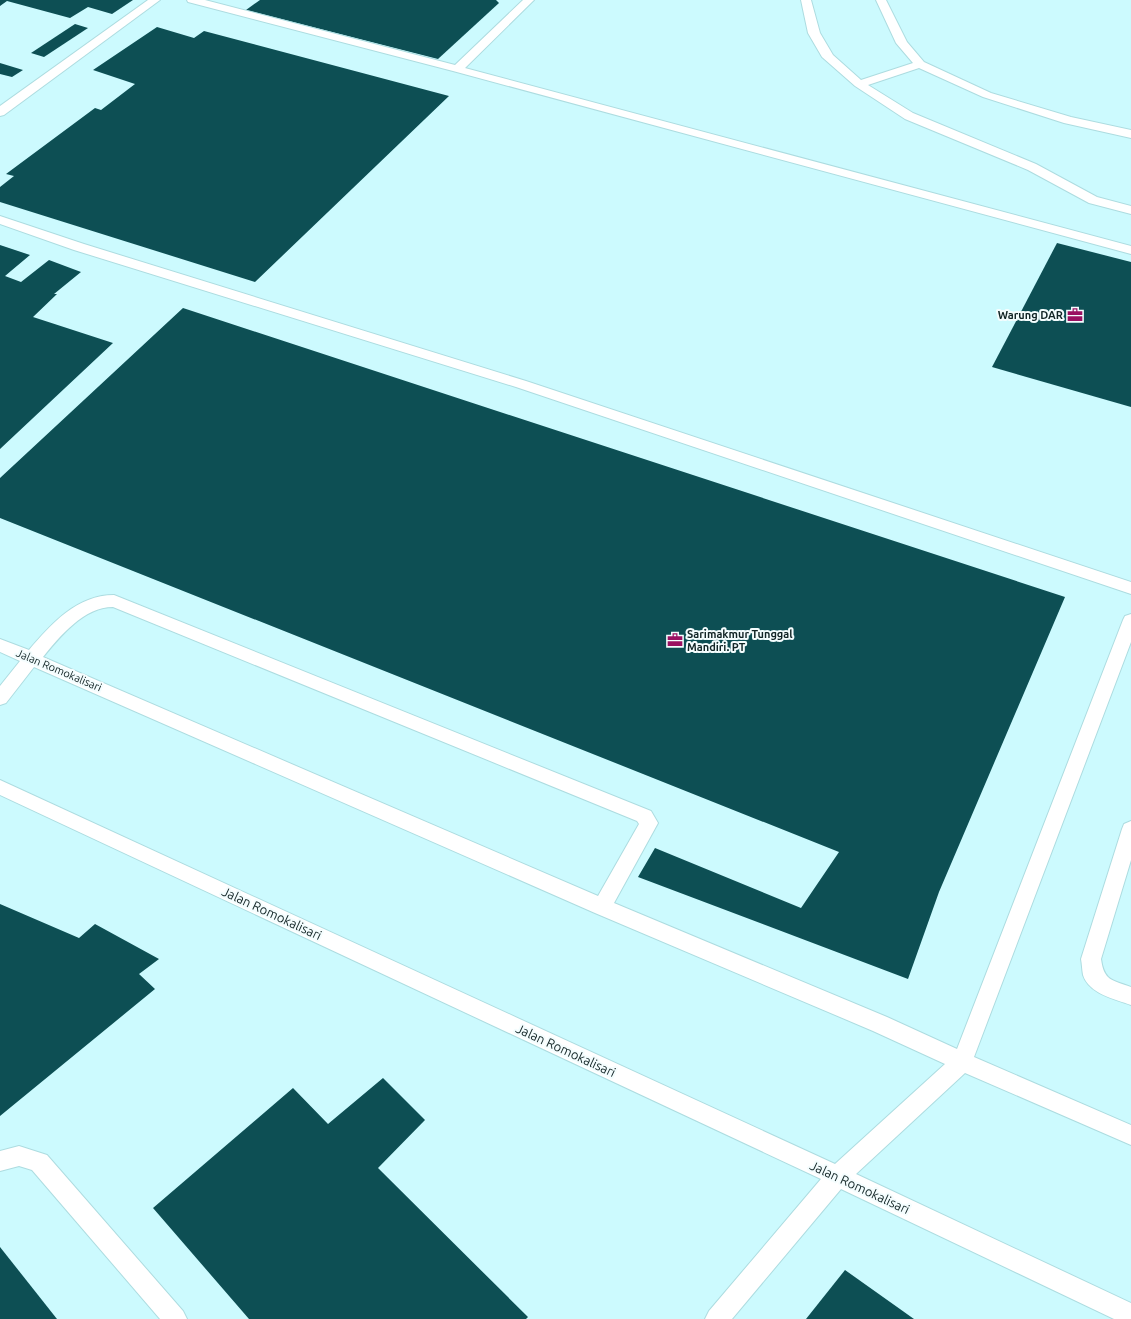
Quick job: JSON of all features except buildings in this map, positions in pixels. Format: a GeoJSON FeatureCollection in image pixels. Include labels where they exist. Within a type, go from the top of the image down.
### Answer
{"type":"FeatureCollection","features":[{"type":"Feature","properties":{"kind":"lane"},"geometry":{"type":"LineString","coordinates":[[0,112],[155,0]]}},
{"type":"Feature","properties":{"kind":"lane"},"geometry":{"type":"LineString","coordinates":[[192,0],[457,69],[1131,250]]}},
{"type":"Feature","properties":{"kind":"lane"},"geometry":{"type":"LineString","coordinates":[[457,69],[529,0]]}},
{"type":"Feature","properties":{"kind":"lane"},"geometry":{"type":"LineString","coordinates":[[806,0],[814,33],[828,57],[859,84],[909,116],[1032,167],[1092,200],[1131,210]]}},
{"type":"Feature","properties":{"kind":"lane"},"geometry":{"type":"LineString","coordinates":[[882,0],[902,43],[920,64],[987,95],[1068,120],[1131,134]]}},
{"type":"Feature","properties":{"kind":"lane"},"geometry":{"type":"LineString","coordinates":[[859,84],[920,64]]}},
{"type":"Feature","properties":{"kind":"lane"},"geometry":{"type":"LineString","coordinates":[[0,220],[87,249],[521,384],[1131,588]]}},
{"type":"Feature","properties":{"kind":"lane"},"geometry":{"type":"LineString","coordinates":[[0,698],[32,658],[68,620],[93,604],[114,601],[644,816],[649,823],[602,906]]}},
{"type":"Feature","properties":{"kind":"lane"},"geometry":{"type":"LineString","coordinates":[[717,1319],[838,1176],[962,1062],[1131,620]]}},
{"type":"Feature","properties":{"kind":"lane","name":"Jalan Romokalisari"},"geometry":{"type":"LineString","coordinates":[[0,645],[602,906],[880,1024],[962,1062],[1131,1136]]}},
{"type":"Feature","properties":{"kind":"lane","name":"Jalan Romokalisari"},"geometry":{"type":"LineString","coordinates":[[0,787],[838,1176],[1131,1315]]}},
{"type":"Feature","properties":{"kind":"lane"},"geometry":{"type":"LineString","coordinates":[[1131,829],[1091,959],[1094,975],[1104,985],[1131,996]]}},
{"type":"Feature","properties":{"kind":"lane"},"geometry":{"type":"LineString","coordinates":[[0,1161],[19,1156],[39,1162],[175,1319]]}},
{"type":"Feature","properties":{"kind":"shaded area"},"geometry":{"type":"Polygon","coordinates":[[[0,0],[1131,0],[1131,1319],[0,1319],[0,0]]]}},
{"type":"Feature","properties":{"kind":"place","name":"Warung DAR"},"geometry":{"type":"Point","coordinates":[1075,315]}},
{"type":"Feature","properties":{"kind":"place","name":"Sarimakmur Tunggal Mandiri. PT"},"geometry":{"type":"Point","coordinates":[675,640]}}]}
